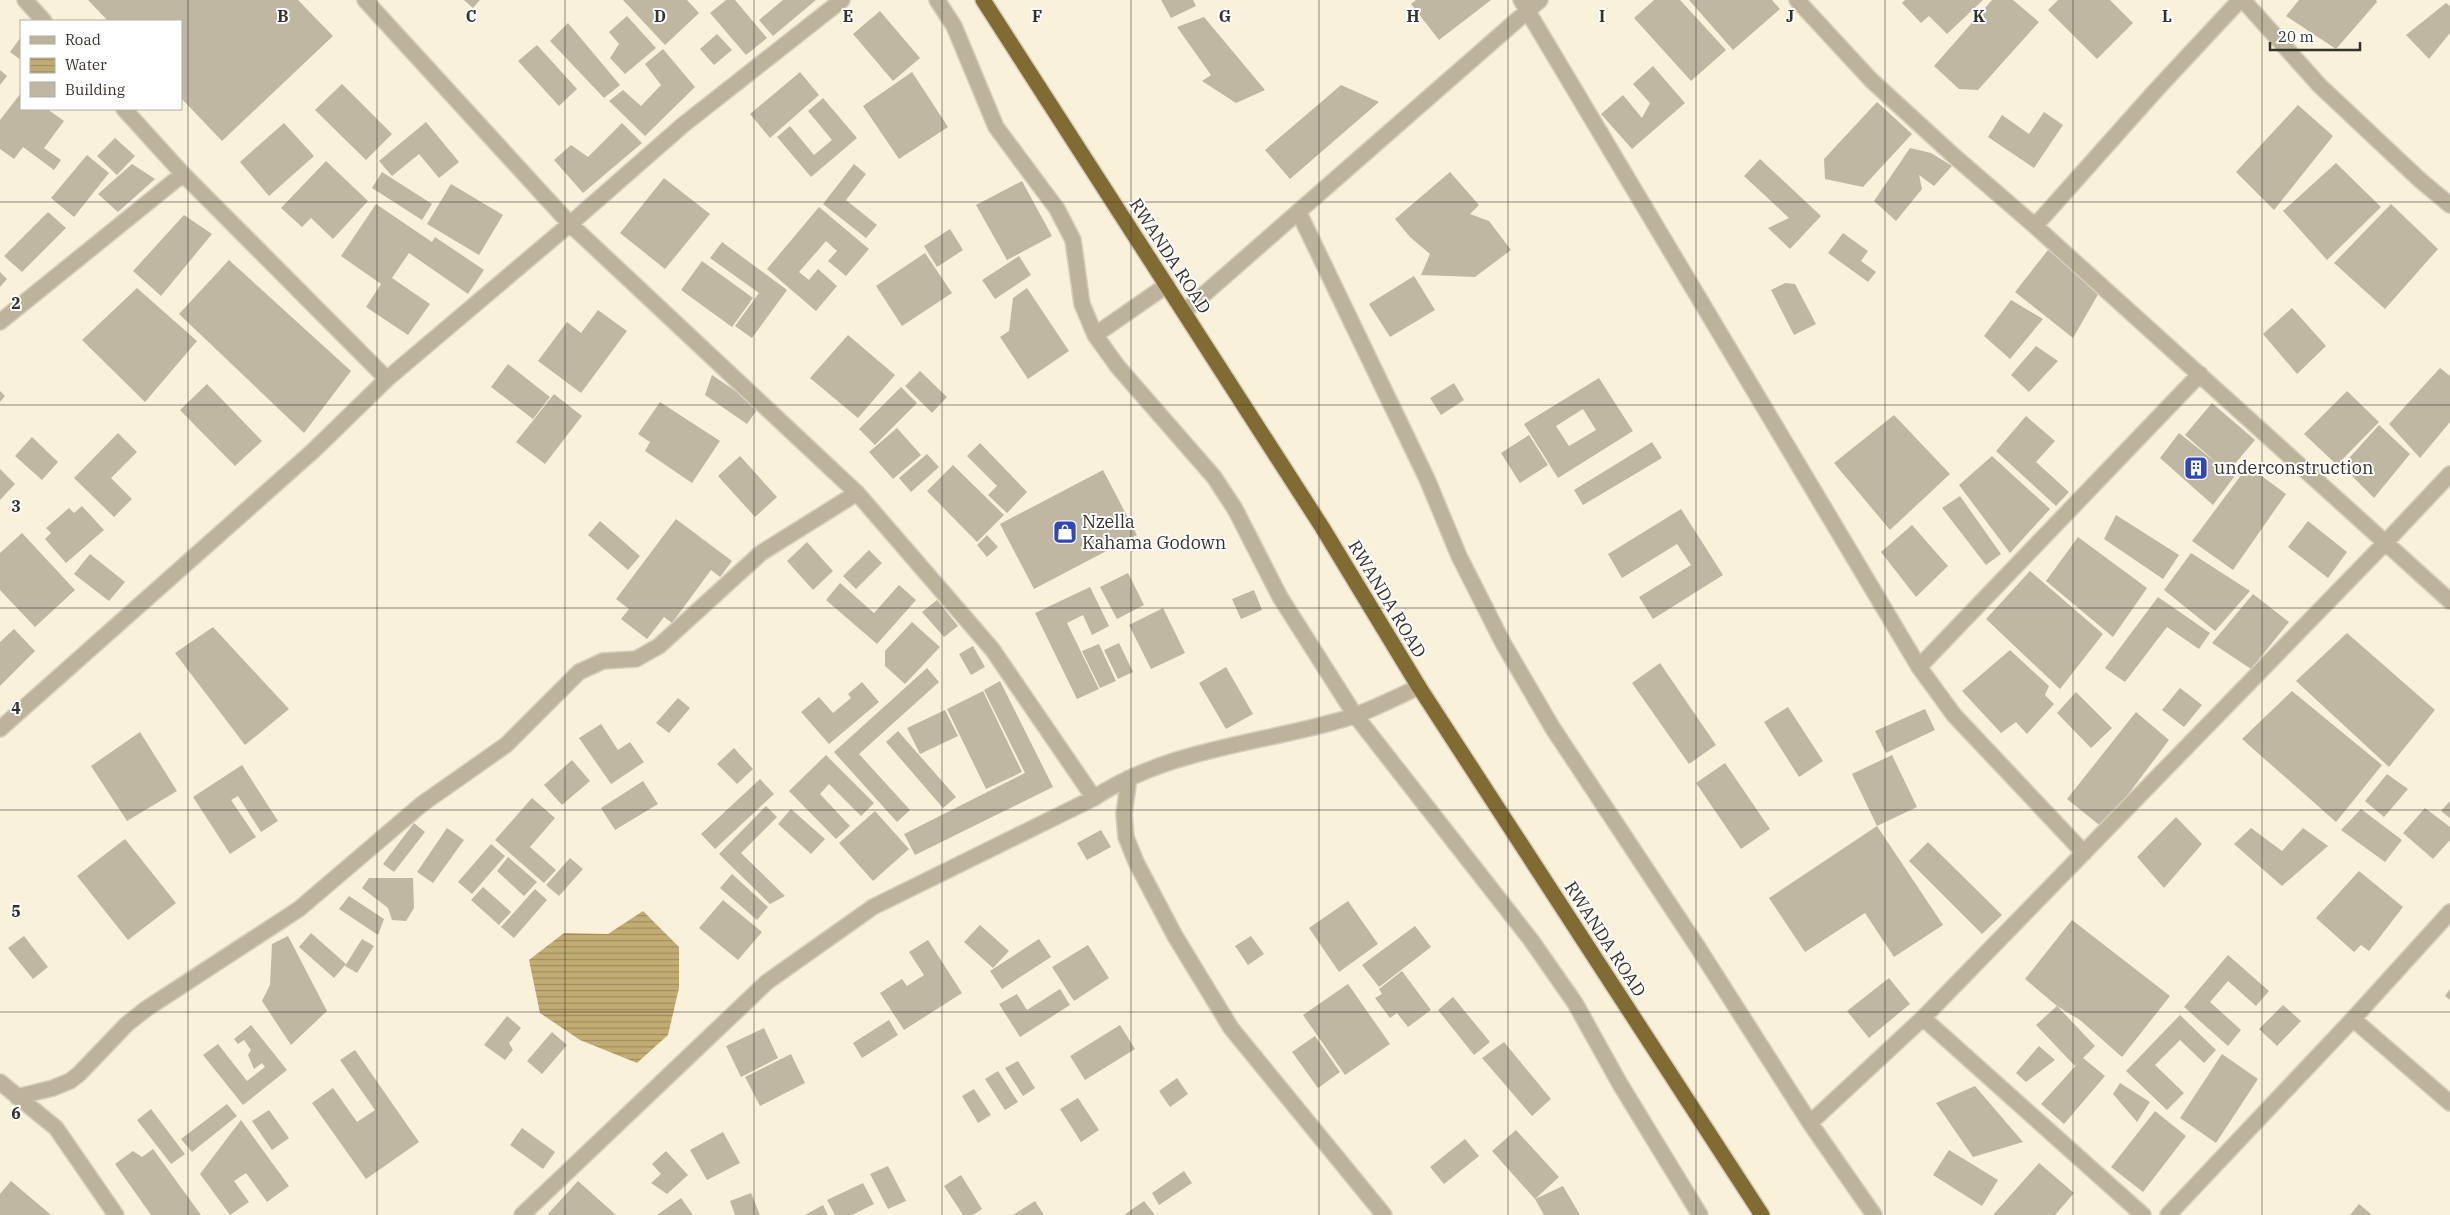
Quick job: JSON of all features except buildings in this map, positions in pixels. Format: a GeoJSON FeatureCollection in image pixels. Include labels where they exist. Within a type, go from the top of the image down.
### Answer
{"type":"FeatureCollection","features":[{"type":"Feature","properties":{"kind":"highway","name":"RWANDA ROAD"},"geometry":{"type":"LineString","coordinates":[[983,0],[1322,527],[1418,688],[1762,1215]]}},
{"type":"Feature","properties":{"kind":"street"},"geometry":{"type":"LineString","coordinates":[[25,0],[43,20]]}},
{"type":"Feature","properties":{"kind":"street"},"geometry":{"type":"LineString","coordinates":[[364,0],[570,224],[857,493],[992,649],[1094,798]]}},
{"type":"Feature","properties":{"kind":"street"},"geometry":{"type":"LineString","coordinates":[[0,729],[313,452],[387,379],[570,224],[683,125],[842,0]]}},
{"type":"Feature","properties":{"kind":"street"},"geometry":{"type":"LineString","coordinates":[[937,0],[954,26],[996,127],[1057,209],[1073,240],[1082,304],[1095,335],[1118,367],[1214,477],[1236,508],[1280,597],[1355,715],[1531,940],[1575,1003],[1620,1084],[1700,1215]]}},
{"type":"Feature","properties":{"kind":"street"},"geometry":{"type":"LineString","coordinates":[[1184,311],[1299,213],[1524,6],[1540,0]]}},
{"type":"Feature","properties":{"kind":"street"},"geometry":{"type":"LineString","coordinates":[[1797,0],[1871,80],[2200,374],[2450,601]]}},
{"type":"Feature","properties":{"kind":"street"},"geometry":{"type":"LineString","coordinates":[[2035,226],[2157,89],[2242,0],[2320,85],[2420,180],[2450,205]]}},
{"type":"Feature","properties":{"kind":"street"},"geometry":{"type":"LineString","coordinates":[[1524,6],[1919,668],[1954,715],[2084,853]]}},
{"type":"Feature","properties":{"kind":"street"},"geometry":{"type":"LineString","coordinates":[[125,110],[183,174],[387,379]]}},
{"type":"Feature","properties":{"kind":"street"},"geometry":{"type":"LineString","coordinates":[[0,322],[183,174]]}},
{"type":"Feature","properties":{"kind":"street"},"geometry":{"type":"LineString","coordinates":[[1299,213],[1415,453],[1459,556],[1503,643],[1552,726],[1692,938],[1810,1123],[1874,1215]]}},
{"type":"Feature","properties":{"kind":"street"},"geometry":{"type":"LineString","coordinates":[[1095,335],[1167,285]]}},
{"type":"Feature","properties":{"kind":"street"},"geometry":{"type":"LineString","coordinates":[[1919,668],[2200,374]]}},
{"type":"Feature","properties":{"kind":"street"},"geometry":{"type":"LineString","coordinates":[[1810,1123],[1923,1018],[2450,474]]}},
{"type":"Feature","properties":{"kind":"street"},"geometry":{"type":"LineString","coordinates":[[17,1096],[53,1088],[79,1074],[127,1024],[146,1009],[299,909],[422,804],[506,745],[579,672],[603,661],[636,659],[652,650],[761,553],[857,493]]}},
{"type":"Feature","properties":{"kind":"street"},"geometry":{"type":"LineString","coordinates":[[522,1215],[767,982],[873,906],[1094,798],[1129,778],[1200,752],[1314,727],[1355,715],[1418,688]]}},
{"type":"Feature","properties":{"kind":"street"},"geometry":{"type":"LineString","coordinates":[[1129,778],[1124,814],[1126,837],[1136,862],[1180,943],[1230,1028],[1384,1215]]}},
{"type":"Feature","properties":{"kind":"street"},"geometry":{"type":"LineString","coordinates":[[2168,1215],[2354,1019],[2450,912]]}},
{"type":"Feature","properties":{"kind":"street"},"geometry":{"type":"LineString","coordinates":[[1923,1018],[2143,1215]]}},
{"type":"Feature","properties":{"kind":"street"},"geometry":{"type":"LineString","coordinates":[[2354,1019],[2450,1103]]}},
{"type":"Feature","properties":{"kind":"street"},"geometry":{"type":"LineString","coordinates":[[0,1082],[56,1128],[116,1215]]}},
{"type":"Feature","properties":{"kind":"water"},"geometry":{"type":"Polygon","coordinates":[[[643,911],[679,947],[679,988],[668,1035],[637,1063],[580,1040],[540,1013],[529,960],[564,933],[608,934],[643,911]]]}},
{"type":"Feature","properties":{"kind":"place","name":"underconstruction"},"geometry":{"type":"Point","coordinates":[2196,468]}},
{"type":"Feature","properties":{"kind":"place","name":"Nzella Kahama Godown"},"geometry":{"type":"Point","coordinates":[1065,532]}}]}
